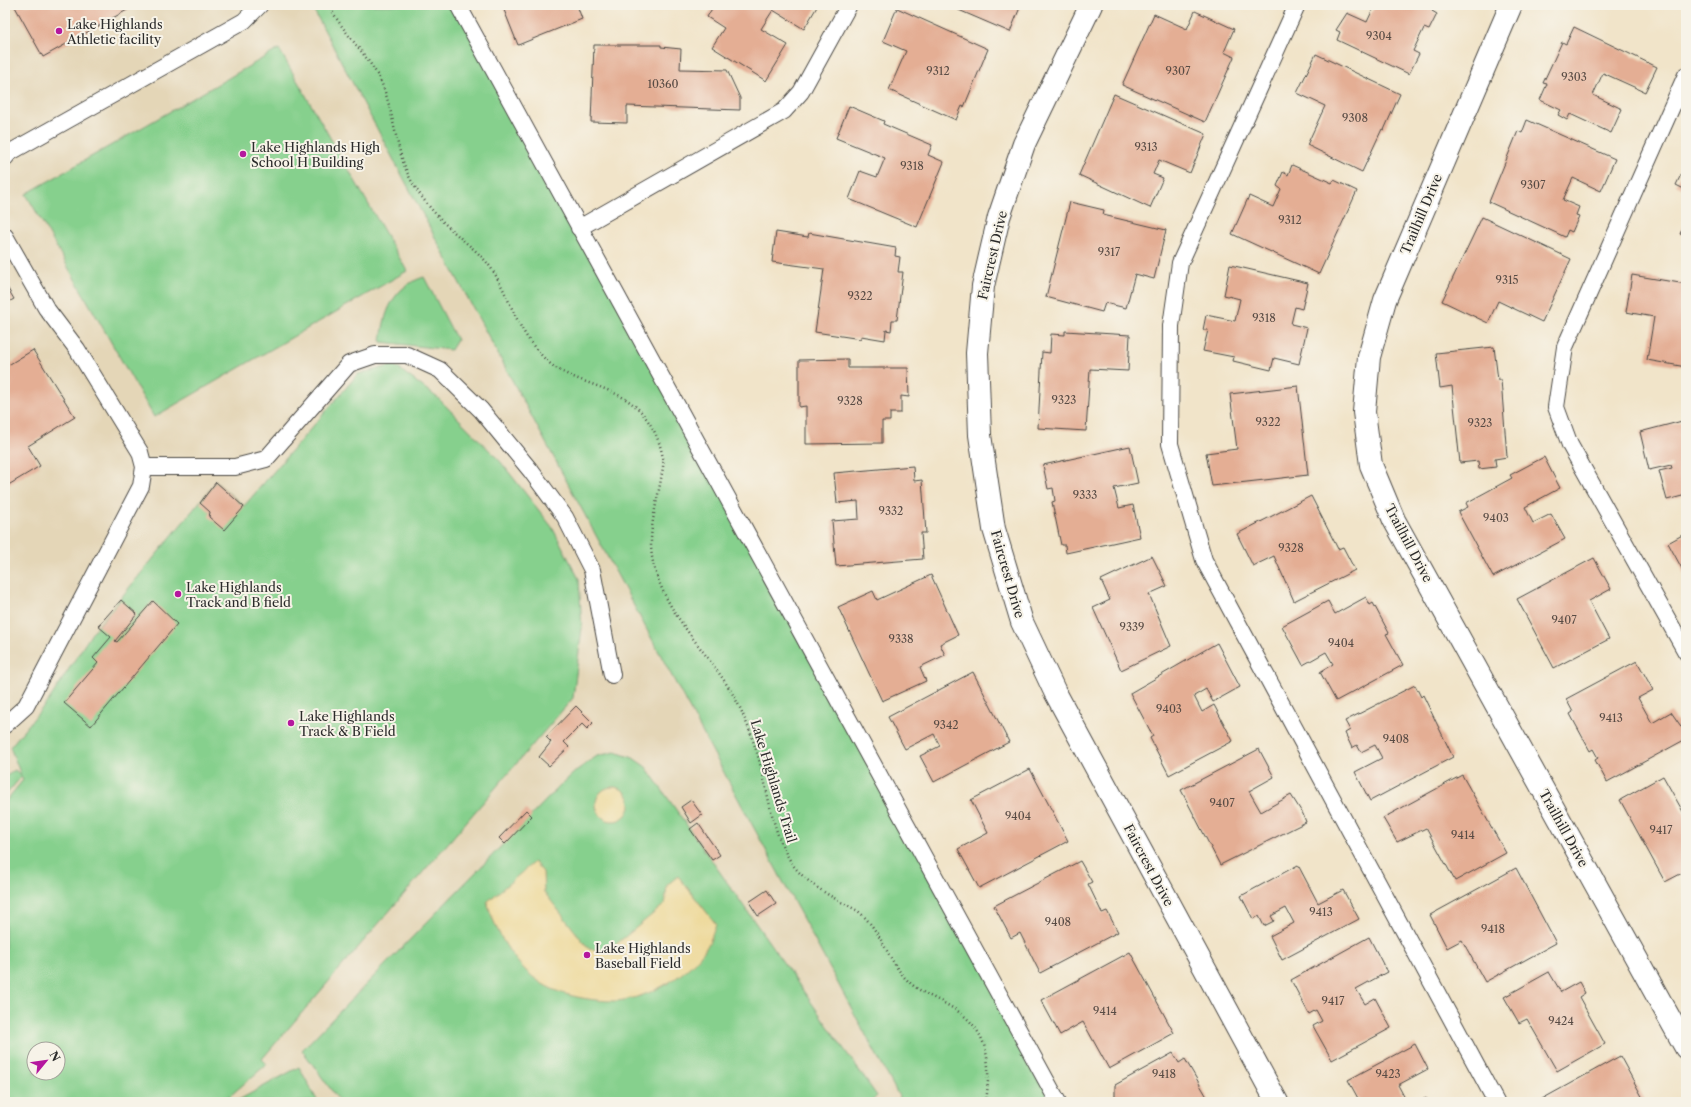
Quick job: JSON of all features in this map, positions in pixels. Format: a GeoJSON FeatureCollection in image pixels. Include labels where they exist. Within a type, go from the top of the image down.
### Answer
{"type":"FeatureCollection","features":[{"type":"Feature","properties":{"kind":"street","name":"Faircrest Drive"},"geometry":{"type":"LineString","coordinates":[[1091,5],[1024,144],[999,218],[983,286],[977,353],[980,435],[994,529],[1022,622],[1055,692],[1277,1102]]}},
{"type":"Feature","properties":{"kind":"street","name":"Trailhill Drive"},"geometry":{"type":"LineString","coordinates":[[1511,5],[1385,300],[1369,357],[1364,412],[1371,465],[1394,520],[1686,1048]]}},
{"type":"Feature","properties":{"kind":"lane"},"geometry":{"type":"LineString","coordinates":[[5,158],[9,153],[244,21],[260,5]]}},
{"type":"Feature","properties":{"kind":"lane"},"geometry":{"type":"LineString","coordinates":[[458,5],[1058,1102]]}},
{"type":"Feature","properties":{"kind":"lane"},"geometry":{"type":"LineString","coordinates":[[580,228],[784,111],[801,92],[849,5]]}},
{"type":"Feature","properties":{"kind":"lane"},"geometry":{"type":"LineString","coordinates":[[1297,5],[1180,263],[1170,326],[1170,444],[1204,560],[1496,1102]]}},
{"type":"Feature","properties":{"kind":"lane"},"geometry":{"type":"LineString","coordinates":[[1686,74],[1565,347],[1556,407],[1570,445],[1686,652]]}},
{"type":"Feature","properties":{"kind":"lane"},"geometry":{"type":"LineString","coordinates":[[5,236],[46,308],[77,349],[140,452],[144,467],[141,486],[26,706],[5,725]]}},
{"type":"Feature","properties":{"kind":"lane"},"geometry":{"type":"LineString","coordinates":[[144,467],[235,467],[266,459],[349,364],[375,355],[407,355],[440,370],[480,410],[531,471],[565,517],[592,570],[612,676]]}},
{"type":"Feature","properties":{"kind":"path","name":"Lake Highlands Trail"},"geometry":{"type":"LineString","coordinates":[[330,5],[335,17],[371,64],[382,84],[391,110],[403,164],[414,187],[435,214],[484,258],[495,274],[512,311],[533,346],[549,362],[561,371],[614,392],[634,405],[647,418],[658,438],[663,461],[652,525],[651,546],[653,565],[664,596],[731,690],[744,716],[757,756],[780,844],[795,867],[808,880],[821,891],[858,912],[875,930],[904,978],[917,989],[964,1015],[977,1028],[985,1049],[989,1073],[986,1102]]}},
{"type":"Feature","properties":{"kind":"shaded area"},"geometry":{"type":"Polygon","coordinates":[[[5,5],[311,5],[902,1102],[5,1102],[5,5]]]}},
{"type":"Feature","properties":{"kind":"green space"},"geometry":{"type":"Polygon","coordinates":[[[311,5],[457,5],[1060,1102],[902,1102],[311,5]]]}},
{"type":"Feature","properties":{"kind":"green space"},"geometry":{"type":"Polygon","coordinates":[[[279,49],[407,271],[154,417],[26,194],[279,49]]]}},
{"type":"Feature","properties":{"kind":"green space"},"geometry":{"type":"Polygon","coordinates":[[[424,277],[457,340],[451,350],[381,342],[387,311],[397,294],[413,281],[424,277]]]}},
{"type":"Feature","properties":{"kind":"green space","name":"Lake Highlands Track & B Field"},"geometry":{"type":"Polygon","coordinates":[[[394,365],[439,399],[500,461],[552,527],[579,579],[582,628],[573,698],[262,1059],[267,1064],[231,1095],[219,1102],[5,1102],[5,802],[23,780],[21,777],[5,796],[5,777],[15,770],[21,775],[10,747],[49,700],[92,633],[216,482],[244,506],[358,374],[394,365]]]}},
{"type":"Feature","properties":{"kind":"green space","name":"Lake Highlands Baseball Field"},"geometry":{"type":"Polygon","coordinates":[[[615,752],[633,758],[646,767],[877,1096],[871,1102],[340,1102],[302,1050],[562,784],[577,770],[597,756],[615,752]]]}},
{"type":"Feature","properties":{"kind":"green space"},"geometry":{"type":"Polygon","coordinates":[[[299,1067],[318,1102],[235,1102],[299,1067]]]}},
{"type":"Feature","properties":{"kind":"sand"},"geometry":{"type":"Polygon","coordinates":[[[616,787],[625,792],[629,797],[629,811],[625,816],[620,820],[610,821],[606,820],[597,811],[596,801],[597,797],[606,788],[616,787]]]}},
{"type":"Feature","properties":{"kind":"sand"},"geometry":{"type":"Polygon","coordinates":[[[534,862],[543,872],[544,892],[589,949],[608,951],[665,904],[667,885],[678,876],[716,924],[710,941],[694,963],[683,973],[670,982],[642,995],[629,999],[603,1001],[564,994],[542,984],[528,973],[520,964],[506,946],[500,935],[487,902],[534,862]]]}},
{"type":"Feature","properties":{"kind":"building","name":"Lake Highlands Athletic facility"},"geometry":{"type":"Polygon","coordinates":[[[14,5],[136,5],[43,57],[14,5]]]}},
{"type":"Feature","properties":{"kind":"building"},"geometry":{"type":"Polygon","coordinates":[[[502,5],[577,5],[582,19],[518,45],[502,5]]]}},
{"type":"Feature","properties":{"kind":"building"},"geometry":{"type":"Polygon","coordinates":[[[714,5],[818,5],[804,29],[773,10],[761,29],[788,45],[766,81],[712,47],[724,28],[707,17],[714,5]]]}},
{"type":"Feature","properties":{"kind":"building"},"geometry":{"type":"Polygon","coordinates":[[[947,5],[1021,5],[1010,32],[947,5]]]}},
{"type":"Feature","properties":{"kind":"building"},"geometry":{"type":"Polygon","coordinates":[[[1375,5],[1435,5],[1432,11],[1437,14],[1429,30],[1424,28],[1413,51],[1419,54],[1409,74],[1337,40],[1340,32],[1336,30],[1347,13],[1367,22],[1375,5]]]}},
{"type":"Feature","properties":{"kind":"building"},"geometry":{"type":"Polygon","coordinates":[[[897,8],[988,49],[964,107],[962,106],[956,120],[889,90],[906,51],[883,41],[897,8]]]}},
{"type":"Feature","properties":{"kind":"building"},"geometry":{"type":"Polygon","coordinates":[[[1195,11],[1234,29],[1224,52],[1234,57],[1205,122],[1122,85],[1154,14],[1187,29],[1195,11]]]}},
{"type":"Feature","properties":{"kind":"building"},"geometry":{"type":"Polygon","coordinates":[[[1574,27],[1657,67],[1645,92],[1603,73],[1593,95],[1622,109],[1611,133],[1570,114],[1567,120],[1558,115],[1561,110],[1540,100],[1547,84],[1543,83],[1562,42],[1566,44],[1574,27]]]}},
{"type":"Feature","properties":{"kind":"building"},"geometry":{"type":"Polygon","coordinates":[[[594,45],[661,45],[661,47],[681,49],[680,69],[727,70],[740,98],[740,110],[627,106],[627,123],[591,122],[594,45]]]}},
{"type":"Feature","properties":{"kind":"building"},"geometry":{"type":"Polygon","coordinates":[[[1316,54],[1400,94],[1384,130],[1382,129],[1362,172],[1307,145],[1325,106],[1297,93],[1316,54]]]}},
{"type":"Feature","properties":{"kind":"building"},"geometry":{"type":"Polygon","coordinates":[[[1114,94],[1206,134],[1190,173],[1159,160],[1153,174],[1163,178],[1150,208],[1079,175],[1114,94]]]}},
{"type":"Feature","properties":{"kind":"building"},"geometry":{"type":"Polygon","coordinates":[[[849,106],[884,121],[883,124],[932,145],[928,155],[944,162],[917,227],[849,199],[860,171],[877,177],[885,158],[836,138],[849,106]]]}},
{"type":"Feature","properties":{"kind":"building"},"geometry":{"type":"Polygon","coordinates":[[[1527,120],[1615,159],[1601,191],[1573,178],[1563,200],[1579,207],[1576,215],[1579,216],[1572,232],[1568,230],[1565,237],[1489,202],[1518,131],[1522,133],[1527,120]]]}},
{"type":"Feature","properties":{"kind":"building"},"geometry":{"type":"Polygon","coordinates":[[[1686,164],[1686,190],[1676,185],[1686,164]]]}},
{"type":"Feature","properties":{"kind":"building"},"geometry":{"type":"Polygon","coordinates":[[[1292,165],[1332,183],[1334,180],[1357,191],[1319,274],[1232,234],[1249,196],[1273,207],[1281,189],[1277,186],[1283,172],[1288,175],[1292,165]]]}},
{"type":"Feature","properties":{"kind":"building"},"geometry":{"type":"Polygon","coordinates":[[[1070,202],[1104,210],[1103,215],[1166,230],[1154,279],[1135,274],[1126,308],[1105,303],[1102,312],[1046,297],[1070,202]]]}},
{"type":"Feature","properties":{"kind":"building"},"geometry":{"type":"Polygon","coordinates":[[[1482,217],[1571,259],[1542,322],[1498,301],[1488,323],[1442,301],[1482,217]]]}},
{"type":"Feature","properties":{"kind":"building"},"geometry":{"type":"Polygon","coordinates":[[[1686,221],[1686,236],[1680,234],[1686,221]]]}},
{"type":"Feature","properties":{"kind":"building"},"geometry":{"type":"Polygon","coordinates":[[[776,232],[808,237],[809,233],[896,248],[895,256],[900,257],[898,272],[903,272],[897,320],[892,320],[891,331],[886,330],[885,340],[861,336],[861,339],[815,332],[824,269],[772,262],[776,232]]]}},
{"type":"Feature","properties":{"kind":"building"},"geometry":{"type":"Polygon","coordinates":[[[1230,265],[1308,283],[1302,309],[1295,307],[1291,324],[1307,328],[1299,364],[1274,358],[1271,370],[1233,361],[1234,357],[1203,351],[1208,330],[1203,330],[1206,315],[1235,321],[1240,299],[1224,295],[1230,265]]]}},
{"type":"Feature","properties":{"kind":"building"},"geometry":{"type":"Polygon","coordinates":[[[1632,275],[1686,284],[1686,367],[1647,360],[1654,317],[1626,312],[1632,275]]]}},
{"type":"Feature","properties":{"kind":"building"},"geometry":{"type":"Polygon","coordinates":[[[5,284],[14,299],[5,304],[5,284]]]}},
{"type":"Feature","properties":{"kind":"building"},"geometry":{"type":"Polygon","coordinates":[[[1065,331],[1130,335],[1128,371],[1090,369],[1086,431],[1038,428],[1042,352],[1050,353],[1051,334],[1065,335],[1065,331]]]}},
{"type":"Feature","properties":{"kind":"building"},"geometry":{"type":"Polygon","coordinates":[[[1494,347],[1498,380],[1501,380],[1507,457],[1495,459],[1496,467],[1479,469],[1478,461],[1460,463],[1452,386],[1440,388],[1436,353],[1494,347]]]}},
{"type":"Feature","properties":{"kind":"building"},"geometry":{"type":"Polygon","coordinates":[[[33,350],[75,417],[28,446],[40,466],[5,487],[5,367],[33,350]]]}},
{"type":"Feature","properties":{"kind":"building"},"geometry":{"type":"Polygon","coordinates":[[[848,359],[848,368],[908,368],[909,397],[901,396],[901,413],[890,413],[890,421],[882,421],[882,443],[806,444],[806,406],[799,407],[799,360],[848,359]]]}},
{"type":"Feature","properties":{"kind":"building"},"geometry":{"type":"Polygon","coordinates":[[[1298,386],[1308,475],[1212,486],[1206,453],[1237,449],[1230,394],[1298,386]]]}},
{"type":"Feature","properties":{"kind":"building"},"geometry":{"type":"Polygon","coordinates":[[[1686,420],[1686,495],[1667,500],[1659,471],[1672,468],[1671,465],[1649,470],[1640,432],[1686,420]]]}},
{"type":"Feature","properties":{"kind":"building"},"geometry":{"type":"Polygon","coordinates":[[[1130,446],[1138,483],[1114,488],[1119,508],[1133,505],[1140,537],[1066,553],[1065,545],[1061,545],[1052,502],[1055,501],[1053,488],[1048,489],[1043,465],[1130,446]]]}},
{"type":"Feature","properties":{"kind":"building"},"geometry":{"type":"Polygon","coordinates":[[[1544,457],[1560,488],[1525,507],[1533,523],[1551,514],[1565,539],[1493,577],[1458,512],[1468,507],[1466,503],[1512,478],[1510,475],[1544,457]]]}},
{"type":"Feature","properties":{"kind":"building"},"geometry":{"type":"Polygon","coordinates":[[[913,466],[914,481],[922,480],[926,533],[921,533],[923,559],[836,566],[832,521],[859,519],[858,501],[837,503],[834,473],[913,466]]]}},
{"type":"Feature","properties":{"kind":"building"},"geometry":{"type":"Polygon","coordinates":[[[216,482],[244,507],[224,530],[209,517],[210,512],[200,503],[216,482]]]}},
{"type":"Feature","properties":{"kind":"building"},"geometry":{"type":"Polygon","coordinates":[[[1311,496],[1338,549],[1343,547],[1355,570],[1294,601],[1274,556],[1253,566],[1237,534],[1311,496]]]}},
{"type":"Feature","properties":{"kind":"building"},"geometry":{"type":"Polygon","coordinates":[[[1686,533],[1686,576],[1668,543],[1686,533]]]}},
{"type":"Feature","properties":{"kind":"building"},"geometry":{"type":"Polygon","coordinates":[[[1152,556],[1167,586],[1149,594],[1171,646],[1121,670],[1093,608],[1110,600],[1101,580],[1152,556]]]}},
{"type":"Feature","properties":{"kind":"building"},"geometry":{"type":"Polygon","coordinates":[[[1594,558],[1611,589],[1589,601],[1609,639],[1554,668],[1517,599],[1594,558]]]}},
{"type":"Feature","properties":{"kind":"building"},"geometry":{"type":"Polygon","coordinates":[[[931,575],[958,635],[940,644],[945,655],[920,667],[926,681],[882,701],[838,607],[873,591],[877,600],[931,575]]]}},
{"type":"Feature","properties":{"kind":"building"},"geometry":{"type":"Polygon","coordinates":[[[1366,597],[1370,605],[1373,603],[1389,633],[1386,634],[1403,665],[1336,701],[1320,672],[1333,664],[1326,652],[1303,665],[1282,626],[1328,601],[1335,614],[1366,597]]]}},
{"type":"Feature","properties":{"kind":"building"},"geometry":{"type":"Polygon","coordinates":[[[121,600],[137,614],[115,641],[117,642],[153,601],[177,624],[91,726],[64,703],[98,663],[93,658],[111,637],[98,626],[121,600]]]}},
{"type":"Feature","properties":{"kind":"building"},"geometry":{"type":"Polygon","coordinates":[[[1217,643],[1240,687],[1213,702],[1206,689],[1194,696],[1202,712],[1214,705],[1233,741],[1169,775],[1150,738],[1153,736],[1130,693],[1217,643]]]}},
{"type":"Feature","properties":{"kind":"building"},"geometry":{"type":"Polygon","coordinates":[[[1637,661],[1653,690],[1638,698],[1652,723],[1671,712],[1685,732],[1683,733],[1686,739],[1607,782],[1595,760],[1598,758],[1593,749],[1590,751],[1570,714],[1573,712],[1566,699],[1637,661]]]}},
{"type":"Feature","properties":{"kind":"building"},"geometry":{"type":"Polygon","coordinates":[[[973,672],[1009,742],[934,782],[920,756],[940,746],[934,734],[905,749],[888,717],[973,672]]]}},
{"type":"Feature","properties":{"kind":"building"},"geometry":{"type":"Polygon","coordinates":[[[1415,685],[1421,697],[1423,695],[1453,757],[1370,801],[1355,772],[1382,758],[1375,745],[1361,752],[1357,745],[1352,748],[1345,733],[1350,730],[1345,721],[1415,685]]]}},
{"type":"Feature","properties":{"kind":"building"},"geometry":{"type":"Polygon","coordinates":[[[576,706],[593,723],[587,729],[582,724],[564,742],[569,747],[549,766],[539,757],[551,742],[546,737],[576,706]]]}},
{"type":"Feature","properties":{"kind":"building"},"geometry":{"type":"Polygon","coordinates":[[[1259,749],[1274,777],[1249,791],[1261,812],[1291,795],[1303,814],[1306,822],[1220,865],[1181,790],[1259,749]]]}},
{"type":"Feature","properties":{"kind":"building"},"geometry":{"type":"Polygon","coordinates":[[[1030,769],[1068,841],[979,888],[958,849],[988,833],[971,800],[1030,769]]]}},
{"type":"Feature","properties":{"kind":"building"},"geometry":{"type":"Polygon","coordinates":[[[1462,775],[1506,853],[1455,881],[1426,828],[1397,842],[1383,818],[1462,775]]]}},
{"type":"Feature","properties":{"kind":"building"},"geometry":{"type":"Polygon","coordinates":[[[1663,776],[1686,817],[1686,871],[1665,882],[1620,800],[1663,776]]]}},
{"type":"Feature","properties":{"kind":"building"},"geometry":{"type":"Polygon","coordinates":[[[691,800],[702,815],[691,823],[681,807],[691,800]]]}},
{"type":"Feature","properties":{"kind":"building"},"geometry":{"type":"Polygon","coordinates":[[[526,810],[532,816],[505,844],[499,838],[526,810]]]}},
{"type":"Feature","properties":{"kind":"building"},"geometry":{"type":"Polygon","coordinates":[[[698,823],[720,855],[712,860],[690,829],[698,823]]]}},
{"type":"Feature","properties":{"kind":"building"},"geometry":{"type":"Polygon","coordinates":[[[1080,861],[1092,882],[1088,884],[1102,913],[1107,911],[1118,932],[1040,973],[1020,933],[1011,938],[994,906],[1080,861]]]}},
{"type":"Feature","properties":{"kind":"building"},"geometry":{"type":"Polygon","coordinates":[[[1298,865],[1318,903],[1343,890],[1359,919],[1282,960],[1270,936],[1294,923],[1286,908],[1271,916],[1274,921],[1264,926],[1259,916],[1253,919],[1241,896],[1298,865]]]}},
{"type":"Feature","properties":{"kind":"building"},"geometry":{"type":"Polygon","coordinates":[[[1516,868],[1556,943],[1485,982],[1462,940],[1447,948],[1430,915],[1516,868]]]}},
{"type":"Feature","properties":{"kind":"building"},"geometry":{"type":"Polygon","coordinates":[[[767,890],[776,904],[758,916],[749,902],[767,890]]]}},
{"type":"Feature","properties":{"kind":"building"},"geometry":{"type":"Polygon","coordinates":[[[1369,937],[1387,972],[1356,989],[1365,1004],[1375,998],[1391,1028],[1332,1060],[1313,1026],[1322,1021],[1316,1010],[1309,1014],[1291,980],[1369,937]]]}},
{"type":"Feature","properties":{"kind":"building"},"geometry":{"type":"Polygon","coordinates":[[[1130,952],[1174,1033],[1109,1069],[1083,1022],[1060,1035],[1041,1000],[1130,952]]]}},
{"type":"Feature","properties":{"kind":"building"},"geometry":{"type":"Polygon","coordinates":[[[1549,972],[1561,992],[1579,982],[1585,993],[1579,997],[1605,1044],[1557,1071],[1527,1019],[1519,1023],[1504,997],[1549,972]]]}},
{"type":"Feature","properties":{"kind":"building"},"geometry":{"type":"Polygon","coordinates":[[[1415,1044],[1428,1069],[1398,1085],[1407,1102],[1360,1102],[1348,1080],[1415,1044]]]}},
{"type":"Feature","properties":{"kind":"building"},"geometry":{"type":"Polygon","coordinates":[[[1173,1053],[1179,1063],[1185,1059],[1210,1102],[1115,1102],[1115,1085],[1173,1053]]]}},
{"type":"Feature","properties":{"kind":"building"},"geometry":{"type":"Polygon","coordinates":[[[1620,1056],[1645,1102],[1544,1102],[1542,1099],[1620,1056]]]}},
{"type":"Feature","properties":{"kind":"building"},"geometry":{"type":"Polygon","coordinates":[[[1426,1097],[1428,1102],[1416,1102],[1426,1097]]]}},
{"type":"Feature","properties":{"kind":"place","name":"Lake Highlands Athletic facility"},"geometry":{"type":"Point","coordinates":[59,31]}},
{"type":"Feature","properties":{"kind":"place","name":"Lake Highlands High School H Building"},"geometry":{"type":"Point","coordinates":[243,154]}},
{"type":"Feature","properties":{"kind":"place","name":"Lake Highlands Track and B field"},"geometry":{"type":"Point","coordinates":[178,594]}},
{"type":"Feature","properties":{"kind":"place","name":"Lake Highlands Track & B Field"},"geometry":{"type":"Point","coordinates":[291,723]}},
{"type":"Feature","properties":{"kind":"place","name":"Lake Highlands Baseball Field"},"geometry":{"type":"Point","coordinates":[587,955]}}]}
